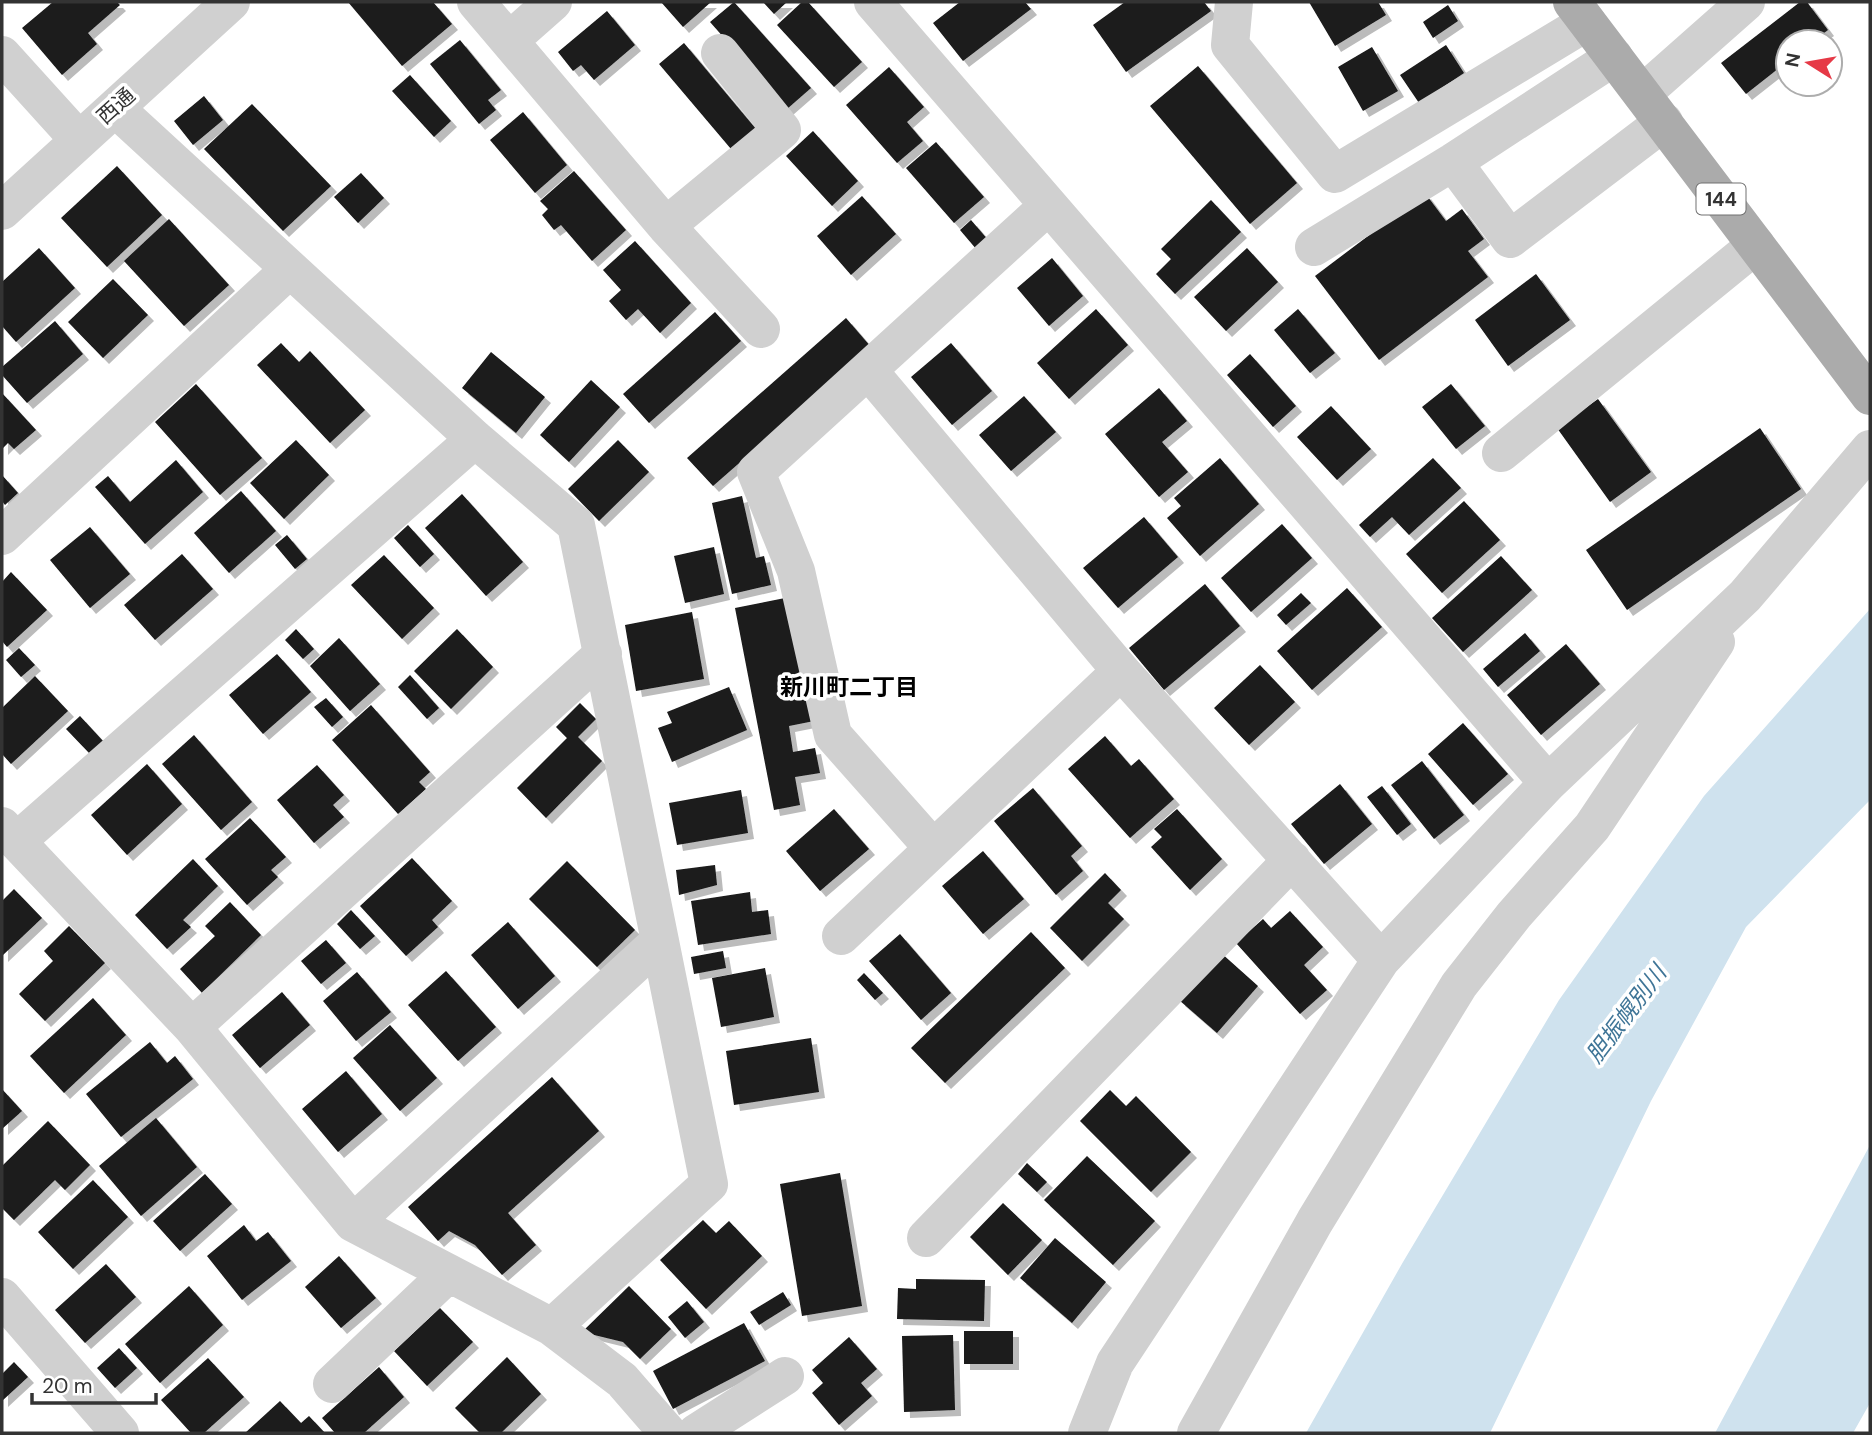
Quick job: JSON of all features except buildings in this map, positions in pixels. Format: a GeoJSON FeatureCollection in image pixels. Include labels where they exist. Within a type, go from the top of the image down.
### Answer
{"type":"FeatureCollection","features":[{"type":"Feature","properties":{"kind":"main road","name":"144"},"geometry":{"type":"LineString","coordinates":[[1580,12],[1870,396]]}},
{"type":"Feature","properties":{"kind":"street","name":"西通"},"geometry":{"type":"LineString","coordinates":[[2,211],[231,2]]}},
{"type":"Feature","properties":{"kind":"street"},"geometry":{"type":"LineString","coordinates":[[476,2],[666,226],[761,329]]}},
{"type":"Feature","properties":{"kind":"street"},"geometry":{"type":"LineString","coordinates":[[510,40],[554,2]]}},
{"type":"Feature","properties":{"kind":"street"},"geometry":{"type":"LineString","coordinates":[[873,2],[1548,783]]}},
{"type":"Feature","properties":{"kind":"street"},"geometry":{"type":"LineString","coordinates":[[1234,2],[1230,45],[1335,174],[1580,12]]}},
{"type":"Feature","properties":{"kind":"street"},"geometry":{"type":"LineString","coordinates":[[1453,163],[1510,239],[1653,108],[1746,2]]}},
{"type":"Feature","properties":{"kind":"street"},"geometry":{"type":"LineString","coordinates":[[666,226],[782,130],[720,53]]}},
{"type":"Feature","properties":{"kind":"street"},"geometry":{"type":"LineString","coordinates":[[2,55],[79,140]]}},
{"type":"Feature","properties":{"kind":"street"},"geometry":{"type":"LineString","coordinates":[[1314,247],[1453,163],[1614,57]]}},
{"type":"Feature","properties":{"kind":"street"},"geometry":{"type":"LineString","coordinates":[[115,108],[475,439],[576,525],[709,1184],[552,1327]]}},
{"type":"Feature","properties":{"kind":"street"},"geometry":{"type":"LineString","coordinates":[[933,848],[833,735],[796,571],[756,472],[1048,206]]}},
{"type":"Feature","properties":{"kind":"street"},"geometry":{"type":"LineString","coordinates":[[1501,453],[1756,245]]}},
{"type":"Feature","properties":{"kind":"street"},"geometry":{"type":"LineString","coordinates":[[2,536],[290,269]]}},
{"type":"Feature","properties":{"kind":"street"},"geometry":{"type":"LineString","coordinates":[[869,370],[1121,671],[1381,960]]}},
{"type":"Feature","properties":{"kind":"street"},"geometry":{"type":"LineString","coordinates":[[475,439],[10,834],[192,1027],[353,1223],[552,1327],[622,1380],[668,1433]]}},
{"type":"Feature","properties":{"kind":"street"},"geometry":{"type":"LineString","coordinates":[[1087,1433],[1115,1363],[1381,960],[1548,783],[1745,596],[1870,449]]}},
{"type":"Feature","properties":{"kind":"street"},"geometry":{"type":"LineString","coordinates":[[1196,1433],[1315,1221],[1459,985],[1514,915],[1592,827],[1679,701],[1745,596]]}},
{"type":"Feature","properties":{"kind":"street"},"geometry":{"type":"LineString","coordinates":[[192,1027],[603,654]]}},
{"type":"Feature","properties":{"kind":"street"},"geometry":{"type":"LineString","coordinates":[[841,936],[1121,671]]}},
{"type":"Feature","properties":{"kind":"street"},"geometry":{"type":"LineString","coordinates":[[926,1238],[1292,860]]}},
{"type":"Feature","properties":{"kind":"street"},"geometry":{"type":"LineString","coordinates":[[353,1223],[660,941]]}},
{"type":"Feature","properties":{"kind":"street"},"geometry":{"type":"LineString","coordinates":[[332,1384],[449,1273]]}},
{"type":"Feature","properties":{"kind":"street"},"geometry":{"type":"LineString","coordinates":[[2,1297],[120,1433]]}},
{"type":"Feature","properties":{"kind":"street"},"geometry":{"type":"LineString","coordinates":[[696,1433],[785,1376]]}},
{"type":"Feature","properties":{"kind":"water","name":"胆振幌別川"},"geometry":{"type":"Polygon","coordinates":[[[1870,609],[1870,800],[1746,927],[1651,1101],[1490,1433],[1306,1433],[1403,1262],[1559,1000],[1704,796],[1870,609]]]}},
{"type":"Feature","properties":{"kind":"water"},"geometry":{"type":"Polygon","coordinates":[[[1870,1145],[1870,1403],[1853,1433],[1715,1433],[1870,1145]]]}},
{"type":"Feature","properties":{"kind":"district","name":"新川町二丁目"},"geometry":{"type":"Point","coordinates":[849,687]}}]}
